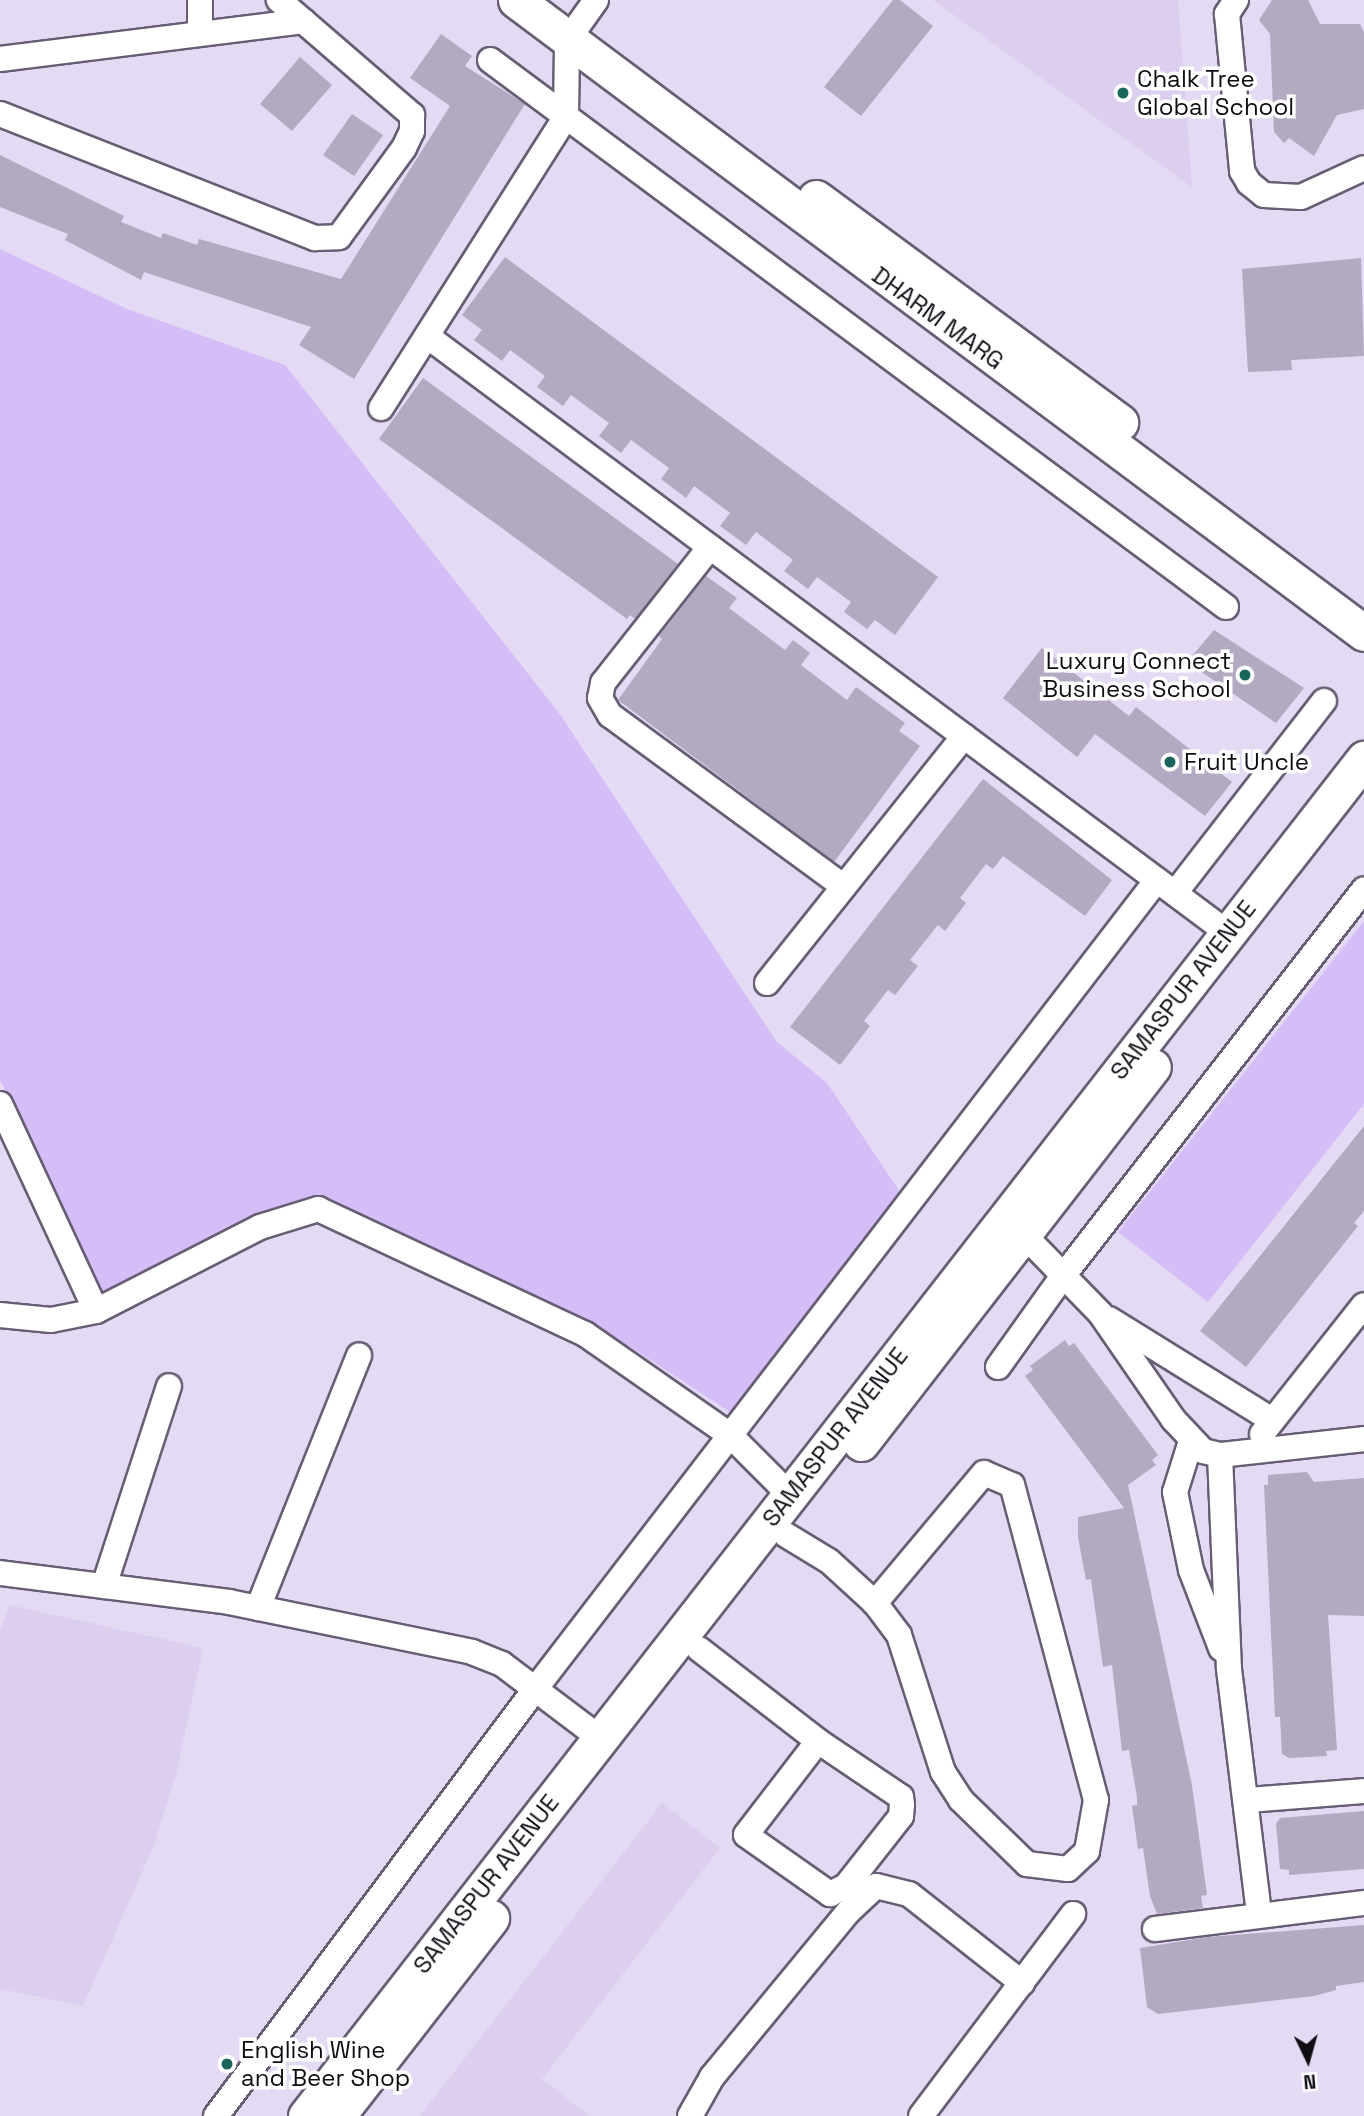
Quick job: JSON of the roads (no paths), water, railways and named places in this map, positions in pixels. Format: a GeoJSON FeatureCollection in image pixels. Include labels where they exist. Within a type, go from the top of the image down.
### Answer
{"type":"FeatureCollection","features":[{"type":"Feature","properties":{"kind":"main road","name":"DHARM MARG"},"geometry":{"type":"LineString","coordinates":[[516,0],[581,21],[656,83],[1364,604]]}},
{"type":"Feature","properties":{"kind":"main road","name":"DHARM MARG"},"geometry":{"type":"LineString","coordinates":[[553,0],[1364,633]]}},
{"type":"Feature","properties":{"kind":"main road","name":"SAMASPUR AVENUE"},"geometry":{"type":"LineString","coordinates":[[337,2116],[538,1837],[600,1738],[1364,759]]}},
{"type":"Feature","properties":{"kind":"main road","name":"SAMASPUR AVENUE"},"geometry":{"type":"LineString","coordinates":[[306,2116],[538,1837],[699,1649],[786,1535],[1025,1236],[1364,788]]}},
{"type":"Feature","properties":{"kind":"street"},"geometry":{"type":"LineString","coordinates":[[200,0],[200,33]]}},
{"type":"Feature","properties":{"kind":"street"},"geometry":{"type":"LineString","coordinates":[[0,114],[328,240],[339,237],[404,148],[412,131],[412,115],[279,0]]}},
{"type":"Feature","properties":{"kind":"street"},"geometry":{"type":"LineString","coordinates":[[1236,0],[1227,14],[1242,171],[1249,183],[1264,195],[1301,197],[1364,168]]}},
{"type":"Feature","properties":{"kind":"street"},"geometry":{"type":"LineString","coordinates":[[0,59],[304,21]]}},
{"type":"Feature","properties":{"kind":"street"},"geometry":{"type":"LineString","coordinates":[[381,408],[566,116],[581,21]]}},
{"type":"Feature","properties":{"kind":"street"},"geometry":{"type":"LineString","coordinates":[[490,60],[1226,607]]}},
{"type":"Feature","properties":{"kind":"street"},"geometry":{"type":"LineString","coordinates":[[427,336],[1228,933]]}},
{"type":"Feature","properties":{"kind":"street"},"geometry":{"type":"LineString","coordinates":[[710,547],[603,683],[600,698],[610,715],[844,887]]}},
{"type":"Feature","properties":{"kind":"street"},"geometry":{"type":"LineString","coordinates":[[216,2116],[536,1688],[731,1436],[1166,887],[1324,701]]}},
{"type":"Feature","properties":{"kind":"street"},"geometry":{"type":"LineString","coordinates":[[768,983],[964,736]]}},
{"type":"Feature","properties":{"kind":"street"},"geometry":{"type":"LineString","coordinates":[[998,1367],[1063,1276],[1364,889]]}},
{"type":"Feature","properties":{"kind":"street"},"geometry":{"type":"LineString","coordinates":[[0,1104],[96,1311]]}},
{"type":"Feature","properties":{"kind":"street"},"geometry":{"type":"LineString","coordinates":[[0,1315],[51,1320],[96,1311],[260,1227],[294,1213],[318,1209],[585,1335],[731,1436],[790,1495]]}},
{"type":"Feature","properties":{"kind":"street"},"geometry":{"type":"LineString","coordinates":[[1025,1236],[1100,1313],[1191,1441],[1203,1451],[1220,1455],[1364,1439]]}},
{"type":"Feature","properties":{"kind":"street"},"geometry":{"type":"LineString","coordinates":[[1250,1451],[1364,1306]]}},
{"type":"Feature","properties":{"kind":"street"},"geometry":{"type":"LineString","coordinates":[[1100,1313],[1272,1420]]}},
{"type":"Feature","properties":{"kind":"street"},"geometry":{"type":"LineString","coordinates":[[258,1608],[359,1356]]}},
{"type":"Feature","properties":{"kind":"street"},"geometry":{"type":"LineString","coordinates":[[104,1586],[169,1386]]}},
{"type":"Feature","properties":{"kind":"street"},"geometry":{"type":"LineString","coordinates":[[1191,1441],[1178,1474],[1178,1511],[1191,1570],[1228,1669]]}},
{"type":"Feature","properties":{"kind":"street"},"geometry":{"type":"LineString","coordinates":[[1220,1455],[1228,1669],[1247,1800],[1259,1913]]}},
{"type":"Feature","properties":{"kind":"street"},"geometry":{"type":"LineString","coordinates":[[786,1535],[829,1561],[875,1603],[899,1635],[943,1772],[961,1800],[1027,1864],[1068,1868],[1087,1851],[1096,1800],[1013,1485],[984,1473],[875,1603]]}},
{"type":"Feature","properties":{"kind":"street"},"geometry":{"type":"LineString","coordinates":[[0,1573],[258,1608],[472,1652],[502,1664],[600,1738]]}},
{"type":"Feature","properties":{"kind":"street"},"geometry":{"type":"LineString","coordinates":[[699,1649],[818,1741],[901,1797],[901,1816],[846,1886],[830,1895],[746,1835],[818,1741]]}},
{"type":"Feature","properties":{"kind":"street"},"geometry":{"type":"LineString","coordinates":[[1247,1800],[1364,1791]]}},
{"type":"Feature","properties":{"kind":"street"},"geometry":{"type":"LineString","coordinates":[[690,2116],[712,2077],[848,1912],[876,1886],[909,1894],[1021,1983]]}},
{"type":"Feature","properties":{"kind":"street"},"geometry":{"type":"LineString","coordinates":[[1155,1929],[1259,1913],[1364,1903]]}},
{"type":"Feature","properties":{"kind":"street"},"geometry":{"type":"LineString","coordinates":[[921,2116],[1073,1914]]}},
{"type":"Feature","properties":{"kind":"place","name":"Chalk Tree Global School"},"geometry":{"type":"Point","coordinates":[1123,93]}},
{"type":"Feature","properties":{"kind":"place","name":"Luxury Connect Business School"},"geometry":{"type":"Point","coordinates":[1245,675]}},
{"type":"Feature","properties":{"kind":"place","name":"Fruit Uncle"},"geometry":{"type":"Point","coordinates":[1170,762]}},
{"type":"Feature","properties":{"kind":"place","name":"English Wine and Beer Shop"},"geometry":{"type":"Point","coordinates":[227,2064]}}]}
